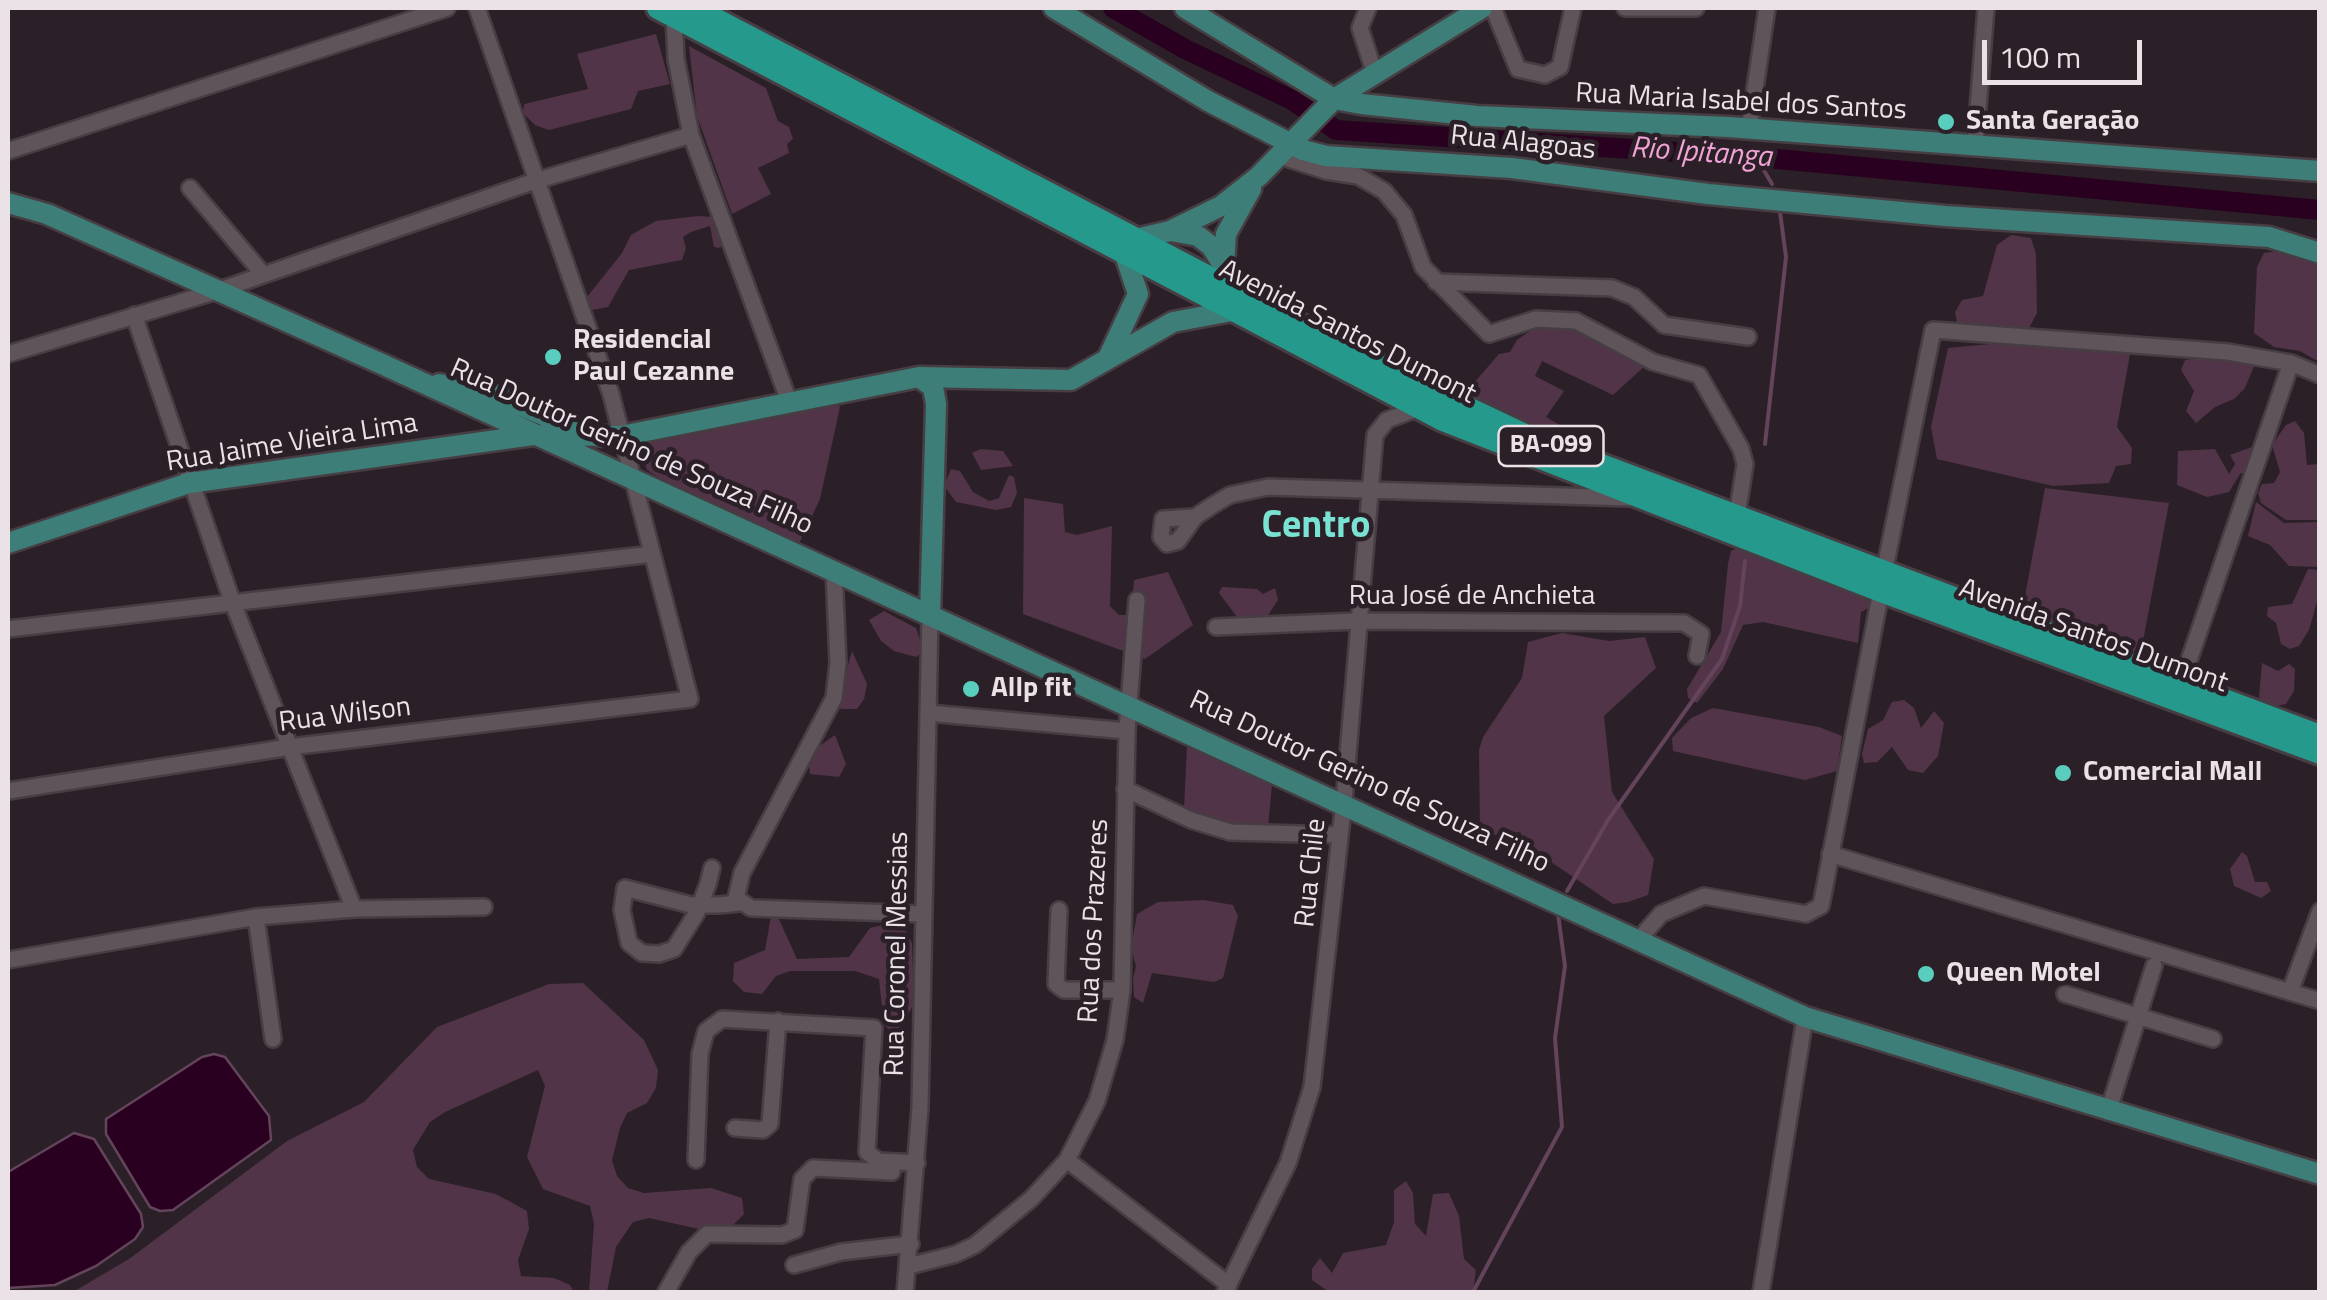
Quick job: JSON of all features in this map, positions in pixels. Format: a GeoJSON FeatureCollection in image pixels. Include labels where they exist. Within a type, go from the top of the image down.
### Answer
{"type":"FeatureCollection","features":[{"type":"Feature","properties":{"kind":"highway","name":"Avenida Santos Dumont"},"geometry":{"type":"LineString","coordinates":[[675,10],[1130,246],[1230,288],[1476,414],[1737,516],[1883,582],[2320,752]]}},
{"type":"Feature","properties":{"kind":"highway","name":"Avenida Santos Dumont"},"geometry":{"type":"LineString","coordinates":[[1230,288],[1419,408],[1644,498],[2320,736]]}},
{"type":"Feature","properties":{"kind":"main road","name":"Rua Alagoas"},"geometry":{"type":"LineString","coordinates":[[1054,8],[1208,101],[1290,144],[1326,156],[1512,168],[1708,194],[2268,237],[2320,253]]}},
{"type":"Feature","properties":{"kind":"main road","name":"Rua Maria Isabel dos Santos"},"geometry":{"type":"LineString","coordinates":[[1185,8],[1330,102],[1477,116],[1748,128],[2320,170]]}},
{"type":"Feature","properties":{"kind":"main road"},"geometry":{"type":"LineString","coordinates":[[1173,322],[1148,307],[1138,294],[1130,246],[1222,206],[1259,176],[1330,102],[1482,8]]}},
{"type":"Feature","properties":{"kind":"main road"},"geometry":{"type":"LineString","coordinates":[[1230,288],[1226,234],[1259,176]]}},
{"type":"Feature","properties":{"kind":"main road","name":"Rua Doutor Gerino de Souza Filho"},"geometry":{"type":"LineString","coordinates":[[8,202],[47,214],[630,477],[1344,801],[1805,1017],[2320,1174]]}},
{"type":"Feature","properties":{"kind":"main road"},"geometry":{"type":"LineString","coordinates":[[1170,231],[1198,236],[1211,246],[1230,288]]}},
{"type":"Feature","properties":{"kind":"main road","name":"Rua Jaime Vieira Lima"},"geometry":{"type":"LineString","coordinates":[[8,543],[188,484],[533,435],[621,436],[918,377],[1071,380],[1230,288]]}},
{"type":"Feature","properties":{"kind":"main road"},"geometry":{"type":"LineString","coordinates":[[1108,358],[1138,294]]}},
{"type":"Feature","properties":{"kind":"main road"},"geometry":{"type":"LineString","coordinates":[[918,377],[930,383],[935,395],[930,616]]}},
{"type":"Feature","properties":{"kind":"main road"},"geometry":{"type":"LineString","coordinates":[[935,436],[952,392],[972,378]]}},
{"type":"Feature","properties":{"kind":"main road","name":"Rua Doutor Gerino de Souza Filho"},"geometry":{"type":"LineString","coordinates":[[418,382],[500,397],[591,435]]}},
{"type":"Feature","properties":{"kind":"street"},"geometry":{"type":"LineString","coordinates":[[11,152],[448,8]]}},
{"type":"Feature","properties":{"kind":"street"},"geometry":{"type":"LineString","coordinates":[[8,629],[652,554],[612,394],[477,8]]}},
{"type":"Feature","properties":{"kind":"street"},"geometry":{"type":"LineString","coordinates":[[1368,8],[1360,28],[1376,74]]}},
{"type":"Feature","properties":{"kind":"street"},"geometry":{"type":"LineString","coordinates":[[1493,8],[1518,69],[1545,75],[1560,67],[1573,8]]}},
{"type":"Feature","properties":{"kind":"street"},"geometry":{"type":"LineString","coordinates":[[1625,8],[1696,8]]}},
{"type":"Feature","properties":{"kind":"street"},"geometry":{"type":"LineString","coordinates":[[1748,128],[1767,8]]}},
{"type":"Feature","properties":{"kind":"street"},"geometry":{"type":"LineString","coordinates":[[1975,146],[1986,8]]}},
{"type":"Feature","properties":{"kind":"street"},"geometry":{"type":"LineString","coordinates":[[675,10],[676,59],[691,136],[790,404]]}},
{"type":"Feature","properties":{"kind":"street"},"geometry":{"type":"LineString","coordinates":[[8,354],[214,292],[535,181],[691,136]]}},
{"type":"Feature","properties":{"kind":"street"},"geometry":{"type":"LineString","coordinates":[[1290,144],[1326,171],[1358,176],[1384,192],[1404,215],[1423,267],[1489,334],[1536,319],[1576,321],[1653,362],[1700,375],[1745,464],[1737,516]]}},
{"type":"Feature","properties":{"kind":"street"},"geometry":{"type":"LineString","coordinates":[[190,188],[263,274]]}},
{"type":"Feature","properties":{"kind":"street"},"geometry":{"type":"LineString","coordinates":[[1436,282],[1612,288],[1634,297],[1664,325],[1748,338]]}},
{"type":"Feature","properties":{"kind":"street"},"geometry":{"type":"LineString","coordinates":[[134,314],[188,484],[354,908]]}},
{"type":"Feature","properties":{"kind":"street"},"geometry":{"type":"LineString","coordinates":[[1640,938],[1650,923],[1674,906],[1704,896],[1790,913],[1816,912],[1826,890],[1933,330],[2228,352],[2291,363],[2320,374]]}},
{"type":"Feature","properties":{"kind":"street"},"geometry":{"type":"LineString","coordinates":[[2181,684],[2291,363]]}},
{"type":"Feature","properties":{"kind":"street","name":"Rua Chile"},"geometry":{"type":"LineString","coordinates":[[1226,1286],[1288,1162],[1312,1087],[1344,801],[1369,492],[1379,424],[1419,408]]}},
{"type":"Feature","properties":{"kind":"street"},"geometry":{"type":"LineString","coordinates":[[1195,517],[1163,519],[1162,537],[1167,544],[1178,541],[1195,517],[1230,495],[1250,489],[1644,498]]}},
{"type":"Feature","properties":{"kind":"street"},"geometry":{"type":"LineString","coordinates":[[619,558],[633,546],[644,526]]}},
{"type":"Feature","properties":{"kind":"street","name":"Rua Wilson"},"geometry":{"type":"LineString","coordinates":[[8,790],[290,747],[690,699],[652,554]]}},
{"type":"Feature","properties":{"kind":"street"},"geometry":{"type":"LineString","coordinates":[[738,903],[742,873],[834,698],[838,663],[834,570]]}},
{"type":"Feature","properties":{"kind":"street","name":"Rua dos Prazeres"},"geometry":{"type":"LineString","coordinates":[[909,1266],[956,1254],[975,1244],[1031,1198],[1068,1160],[1104,1078],[1122,990],[1127,731],[1137,600]]}},
{"type":"Feature","properties":{"kind":"street","name":"Rua Coronel Messias"},"geometry":{"type":"LineString","coordinates":[[906,1292],[917,1169],[930,616]]}},
{"type":"Feature","properties":{"kind":"street","name":"Rua José de Anchieta"},"geometry":{"type":"LineString","coordinates":[[1216,627],[1358,622],[1684,623],[1701,634],[1697,656]]}},
{"type":"Feature","properties":{"kind":"street"},"geometry":{"type":"LineString","coordinates":[[928,713],[1127,731]]}},
{"type":"Feature","properties":{"kind":"street"},"geometry":{"type":"LineString","coordinates":[[1126,789],[1191,820],[1230,832],[1340,835]]}},
{"type":"Feature","properties":{"kind":"street"},"geometry":{"type":"LineString","coordinates":[[1830,854],[2320,1001]]}},
{"type":"Feature","properties":{"kind":"street"},"geometry":{"type":"LineString","coordinates":[[712,868],[700,905],[674,948],[659,954],[642,952],[629,944],[622,910],[625,888],[700,905],[738,903],[751,908],[923,914]]}},
{"type":"Feature","properties":{"kind":"street"},"geometry":{"type":"LineString","coordinates":[[8,960],[256,917],[354,908],[484,907]]}},
{"type":"Feature","properties":{"kind":"street"},"geometry":{"type":"LineString","coordinates":[[1059,910],[1056,984],[1064,990],[1122,990]]}},
{"type":"Feature","properties":{"kind":"street"},"geometry":{"type":"LineString","coordinates":[[2290,992],[2320,911]]}},
{"type":"Feature","properties":{"kind":"street"},"geometry":{"type":"LineString","coordinates":[[256,917],[274,1039]]}},
{"type":"Feature","properties":{"kind":"street"},"geometry":{"type":"LineString","coordinates":[[2108,1112],[2154,966]]}},
{"type":"Feature","properties":{"kind":"street"},"geometry":{"type":"LineString","coordinates":[[2065,994],[2212,1040]]}},
{"type":"Feature","properties":{"kind":"street"},"geometry":{"type":"LineString","coordinates":[[1762,1292],[1805,1017]]}},
{"type":"Feature","properties":{"kind":"street"},"geometry":{"type":"LineString","coordinates":[[696,1160],[700,1054],[706,1031],[722,1019],[778,1021],[874,1028],[866,1152],[853,1169]]}},
{"type":"Feature","properties":{"kind":"street"},"geometry":{"type":"LineString","coordinates":[[735,1128],[763,1130],[770,1124],[778,1021]]}},
{"type":"Feature","properties":{"kind":"street"},"geometry":{"type":"LineString","coordinates":[[866,1152],[878,1162],[917,1169]]}},
{"type":"Feature","properties":{"kind":"street"},"geometry":{"type":"LineString","coordinates":[[1068,1160],[1226,1286]]}},
{"type":"Feature","properties":{"kind":"street"},"geometry":{"type":"LineString","coordinates":[[666,1292],[689,1252],[707,1234],[789,1234],[798,1225],[800,1187],[806,1172],[820,1166],[917,1169]]}},
{"type":"Feature","properties":{"kind":"street"},"geometry":{"type":"LineString","coordinates":[[794,1265],[841,1252],[911,1244]]}},
{"type":"Feature","properties":{"kind":"street"},"geometry":{"type":"LineString","coordinates":[[1208,1292],[1226,1286]]}},
{"type":"Feature","properties":{"kind":"shaded area"},"geometry":{"type":"Polygon","coordinates":[[[656,34],[670,84],[638,91],[631,109],[549,130],[535,125],[523,113],[524,104],[588,89],[577,54],[656,34]]]}},
{"type":"Feature","properties":{"kind":"shaded area"},"geometry":{"type":"Polygon","coordinates":[[[689,46],[766,88],[778,121],[789,127],[793,139],[787,144],[789,153],[758,168],[771,194],[732,214],[697,116],[689,46]]]}},
{"type":"Feature","properties":{"kind":"shaded area"},"geometry":{"type":"Polygon","coordinates":[[[712,217],[723,245],[714,247],[710,226],[691,232],[683,237],[686,248],[682,260],[629,270],[608,307],[592,310],[587,297],[622,253],[631,235],[656,221],[712,217]]]}},
{"type":"Feature","properties":{"kind":"shaded area"},"geometry":{"type":"Polygon","coordinates":[[[2011,235],[2031,238],[2036,254],[2037,313],[2029,328],[1957,323],[1955,312],[1962,300],[1983,296],[1997,245],[2011,235]]]}},
{"type":"Feature","properties":{"kind":"shaded area"},"geometry":{"type":"Polygon","coordinates":[[[2264,253],[2301,253],[2319,264],[2319,362],[2300,351],[2274,347],[2254,333],[2257,267],[2264,253]]]}},
{"type":"Feature","properties":{"kind":"shaded area"},"geometry":{"type":"Polygon","coordinates":[[[1540,324],[1567,324],[1646,365],[1613,395],[1542,361],[1535,376],[1564,391],[1546,417],[1567,429],[1556,440],[1494,419],[1460,399],[1499,354],[1510,352],[1517,340],[1540,324]]]}},
{"type":"Feature","properties":{"kind":"shaded area"},"geometry":{"type":"Polygon","coordinates":[[[2001,343],[2130,354],[2117,427],[2132,448],[2131,464],[2116,466],[2109,483],[2053,486],[1937,459],[1931,427],[1948,348],[2001,343]]]}},
{"type":"Feature","properties":{"kind":"shaded area"},"geometry":{"type":"Polygon","coordinates":[[[2243,359],[2254,366],[2245,388],[2234,399],[2215,407],[2196,423],[2186,411],[2194,391],[2181,370],[2185,360],[2243,359]]]}},
{"type":"Feature","properties":{"kind":"shaded area"},"geometry":{"type":"Polygon","coordinates":[[[836,402],[840,407],[820,499],[797,548],[701,505],[647,470],[644,462],[642,450],[650,441],[836,402]]]}},
{"type":"Feature","properties":{"kind":"shaded area"},"geometry":{"type":"Polygon","coordinates":[[[2295,421],[2304,433],[2307,465],[2319,464],[2319,520],[2286,520],[2261,503],[2258,493],[2262,484],[2274,483],[2280,472],[2272,445],[2286,425],[2295,421]]]}},
{"type":"Feature","properties":{"kind":"shaded area"},"geometry":{"type":"Polygon","coordinates":[[[2252,447],[2256,458],[2250,470],[2240,474],[2229,492],[2207,497],[2177,485],[2178,451],[2215,449],[2229,474],[2235,464],[2230,455],[2252,447]]]}},
{"type":"Feature","properties":{"kind":"shaded area"},"geometry":{"type":"Polygon","coordinates":[[[981,449],[1003,451],[1013,466],[981,470],[972,453],[981,449]]]}},
{"type":"Feature","properties":{"kind":"shaded area"},"geometry":{"type":"Polygon","coordinates":[[[951,469],[960,471],[973,492],[989,501],[999,498],[1009,475],[1014,477],[1017,493],[1011,507],[996,510],[956,502],[944,486],[951,469]]]}},
{"type":"Feature","properties":{"kind":"shaded area"},"geometry":{"type":"Polygon","coordinates":[[[2045,488],[2169,503],[2140,657],[2118,650],[2113,637],[2103,632],[2094,636],[2022,612],[2045,488]]]}},
{"type":"Feature","properties":{"kind":"shaded area"},"geometry":{"type":"Polygon","coordinates":[[[1024,498],[1063,504],[1065,532],[1077,535],[1112,526],[1110,606],[1119,615],[1132,615],[1134,580],[1168,572],[1193,625],[1145,659],[1023,614],[1024,498]]]}},
{"type":"Feature","properties":{"kind":"shaded area"},"geometry":{"type":"Polygon","coordinates":[[[2256,502],[2284,523],[2319,522],[2319,567],[2289,566],[2270,545],[2248,536],[2256,502]]]}},
{"type":"Feature","properties":{"kind":"shaded area"},"geometry":{"type":"Polygon","coordinates":[[[1738,548],[1874,597],[1874,605],[1861,612],[1858,643],[1763,622],[1743,625],[1723,669],[1697,703],[1688,698],[1687,689],[1721,632],[1728,564],[1731,551],[1738,548]]]}},
{"type":"Feature","properties":{"kind":"shaded area"},"geometry":{"type":"Polygon","coordinates":[[[2308,569],[2319,570],[2319,594],[2309,630],[2299,646],[2290,649],[2281,644],[2276,623],[2267,616],[2268,607],[2292,604],[2308,569]]]}},
{"type":"Feature","properties":{"kind":"shaded area"},"geometry":{"type":"Polygon","coordinates":[[[1222,587],[1257,589],[1263,594],[1275,588],[1278,600],[1267,617],[1240,621],[1219,593],[1222,587]]]}},
{"type":"Feature","properties":{"kind":"shaded area"},"geometry":{"type":"Polygon","coordinates":[[[884,611],[916,628],[924,651],[916,657],[894,651],[881,641],[869,620],[884,611]]]}},
{"type":"Feature","properties":{"kind":"shaded area"},"geometry":{"type":"Polygon","coordinates":[[[1562,633],[1609,641],[1645,637],[1656,668],[1604,716],[1612,792],[1654,859],[1648,895],[1628,902],[1613,904],[1551,862],[1533,857],[1520,832],[1494,835],[1480,831],[1479,750],[1483,737],[1522,678],[1528,642],[1562,633]]]}},
{"type":"Feature","properties":{"kind":"shaded area"},"geometry":{"type":"Polygon","coordinates":[[[852,651],[867,684],[857,709],[841,709],[837,705],[852,651]]]}},
{"type":"Feature","properties":{"kind":"shaded area"},"geometry":{"type":"Polygon","coordinates":[[[2262,663],[2278,671],[2289,664],[2295,669],[2294,691],[2286,704],[2271,707],[2259,698],[2262,663]]]}},
{"type":"Feature","properties":{"kind":"shaded area"},"geometry":{"type":"Polygon","coordinates":[[[1904,700],[1914,708],[1921,728],[1934,711],[1944,723],[1938,756],[1923,773],[1908,770],[1892,747],[1877,762],[1864,763],[1862,754],[1868,729],[1883,720],[1892,702],[1904,700]]]}},
{"type":"Feature","properties":{"kind":"shaded area"},"geometry":{"type":"Polygon","coordinates":[[[1713,708],[1819,727],[1842,736],[1837,771],[1805,780],[1673,751],[1672,738],[1691,718],[1713,708]]]}},
{"type":"Feature","properties":{"kind":"shaded area"},"geometry":{"type":"Polygon","coordinates":[[[835,735],[846,764],[839,777],[810,774],[809,765],[818,747],[835,735]]]}},
{"type":"Feature","properties":{"kind":"shaded area"},"geometry":{"type":"Polygon","coordinates":[[[1187,746],[1272,785],[1268,828],[1240,829],[1200,818],[1184,808],[1187,746]]]}},
{"type":"Feature","properties":{"kind":"shaded area"},"geometry":{"type":"Polygon","coordinates":[[[2242,852],[2255,882],[2267,882],[2271,891],[2261,898],[2234,886],[2230,869],[2242,852]]]}},
{"type":"Feature","properties":{"kind":"shaded area"},"geometry":{"type":"Polygon","coordinates":[[[1204,900],[1233,905],[1238,916],[1223,978],[1214,982],[1152,973],[1143,1003],[1134,997],[1136,966],[1131,948],[1137,914],[1158,902],[1204,900]]]}},
{"type":"Feature","properties":{"kind":"shaded area"},"geometry":{"type":"Polygon","coordinates":[[[771,916],[778,917],[797,959],[849,957],[870,928],[896,922],[906,931],[912,943],[914,1004],[896,1035],[884,1025],[879,979],[855,971],[790,971],[776,976],[762,994],[744,992],[733,981],[734,963],[765,950],[771,916]]]}},
{"type":"Feature","properties":{"kind":"shaded area"},"geometry":{"type":"Polygon","coordinates":[[[583,983],[644,1040],[658,1070],[656,1088],[647,1103],[627,1113],[620,1128],[612,1160],[617,1176],[628,1188],[644,1193],[711,1188],[742,1198],[744,1214],[732,1226],[699,1229],[649,1218],[633,1222],[616,1247],[607,1292],[589,1292],[594,1224],[590,1206],[543,1189],[527,1157],[545,1086],[538,1070],[445,1112],[430,1122],[413,1150],[417,1167],[429,1179],[496,1194],[527,1211],[529,1229],[518,1260],[521,1276],[554,1278],[570,1285],[574,1292],[73,1292],[129,1259],[287,1141],[364,1102],[437,1027],[549,984],[583,983]]]}},
{"type":"Feature","properties":{"kind":"shaded area"},"geometry":{"type":"Polygon","coordinates":[[[202,1057],[225,1057],[269,1116],[271,1140],[173,1210],[160,1211],[150,1207],[106,1134],[106,1119],[202,1057]]]}},
{"type":"Feature","properties":{"kind":"shaded area"},"geometry":{"type":"Polygon","coordinates":[[[74,1133],[94,1139],[141,1214],[143,1227],[135,1239],[96,1266],[55,1285],[8,1288],[8,1172],[74,1133]]]}},
{"type":"Feature","properties":{"kind":"shaded area"},"geometry":{"type":"Polygon","coordinates":[[[1406,1181],[1413,1193],[1415,1224],[1426,1236],[1433,1194],[1449,1193],[1459,1216],[1464,1259],[1476,1270],[1473,1292],[1329,1292],[1312,1280],[1312,1269],[1320,1258],[1332,1273],[1343,1253],[1386,1245],[1394,1222],[1394,1190],[1406,1181]]]}},
{"type":"Feature","properties":{"kind":"waterway","name":"Rio Ipitanga"},"geometry":{"type":"LineString","coordinates":[[1113,8],[1185,49],[1292,100],[1336,130],[1756,157],[2320,210]]}},
{"type":"Feature","properties":{"kind":"waterway"},"geometry":{"type":"LineString","coordinates":[[1756,157],[1772,184]]}},
{"type":"Feature","properties":{"kind":"waterway"},"geometry":{"type":"LineString","coordinates":[[1765,444],[1786,257],[1780,212]]}},
{"type":"Feature","properties":{"kind":"waterway"},"geometry":{"type":"LineString","coordinates":[[1567,891],[1608,820],[1722,659],[1740,606],[1745,561]]}},
{"type":"Feature","properties":{"kind":"waterway"},"geometry":{"type":"LineString","coordinates":[[1473,1292],[1562,1127],[1555,1038],[1565,966],[1558,914]]}},
{"type":"Feature","properties":{"kind":"place","name":"Santa Geração"},"geometry":{"type":"Point","coordinates":[1946,122]}},
{"type":"Feature","properties":{"kind":"place","name":"Residencial Paul Cezanne"},"geometry":{"type":"Point","coordinates":[553,357]}},
{"type":"Feature","properties":{"kind":"place","name":"Allp fit"},"geometry":{"type":"Point","coordinates":[971,689]}},
{"type":"Feature","properties":{"kind":"place","name":"Comercial Mall"},"geometry":{"type":"Point","coordinates":[2063,773]}},
{"type":"Feature","properties":{"kind":"place","name":"Queen Motel"},"geometry":{"type":"Point","coordinates":[1926,974]}},
{"type":"Feature","properties":{"kind":"district","name":"Centro"},"geometry":{"type":"Point","coordinates":[1316,528]}}]}
